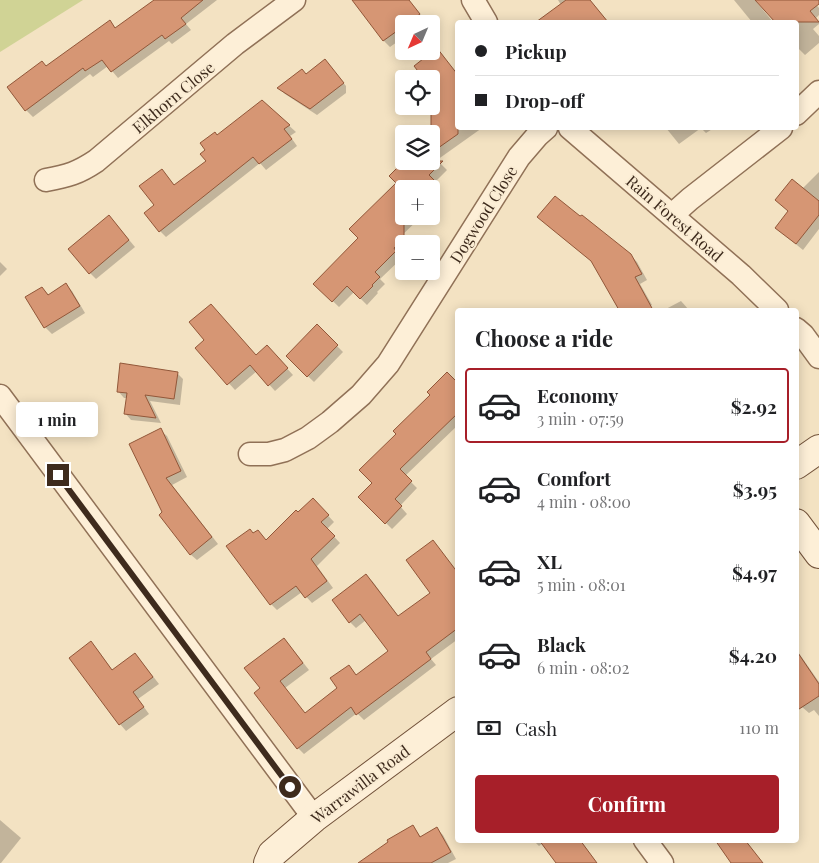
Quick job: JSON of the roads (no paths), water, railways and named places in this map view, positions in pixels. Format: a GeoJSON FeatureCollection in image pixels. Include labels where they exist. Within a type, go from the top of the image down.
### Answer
{"type":"FeatureCollection","features":[{"type":"Feature","properties":{"kind":"street","name":"Elkhorn Close"},"geometry":{"type":"LineString","coordinates":[[46,180],[70,175],[96,161],[235,44],[294,0]]}},
{"type":"Feature","properties":{"kind":"street"},"geometry":{"type":"LineString","coordinates":[[473,0],[485,20]]}},
{"type":"Feature","properties":{"kind":"street"},"geometry":{"type":"LineString","coordinates":[[799,111],[819,92]]}},
{"type":"Feature","properties":{"kind":"street","name":"Dogwood Close"},"geometry":{"type":"LineString","coordinates":[[250,454],[269,454],[284,450],[308,438],[361,395],[388,364],[519,157],[536,136],[544,130]]}},
{"type":"Feature","properties":{"kind":"street","name":"Rain Forest Road"},"geometry":{"type":"LineString","coordinates":[[572,130],[741,275],[775,308]]}},
{"type":"Feature","properties":{"kind":"street"},"geometry":{"type":"LineString","coordinates":[[672,215],[690,198],[778,130]]}},
{"type":"Feature","properties":{"kind":"street"},"geometry":{"type":"LineString","coordinates":[[799,332],[819,357]]}},
{"type":"Feature","properties":{"kind":"street"},"geometry":{"type":"LineString","coordinates":[[0,396],[314,818]]}},
{"type":"Feature","properties":{"kind":"street"},"geometry":{"type":"LineString","coordinates":[[799,463],[819,449]]}},
{"type":"Feature","properties":{"kind":"street"},"geometry":{"type":"LineString","coordinates":[[799,527],[819,554]]}},
{"type":"Feature","properties":{"kind":"street","name":"Warrawilla Road"},"geometry":{"type":"LineString","coordinates":[[268,863],[272,854],[314,818],[455,713]]}},
{"type":"Feature","properties":{"kind":"street"},"geometry":{"type":"LineString","coordinates":[[647,843],[662,863]]}}]}
